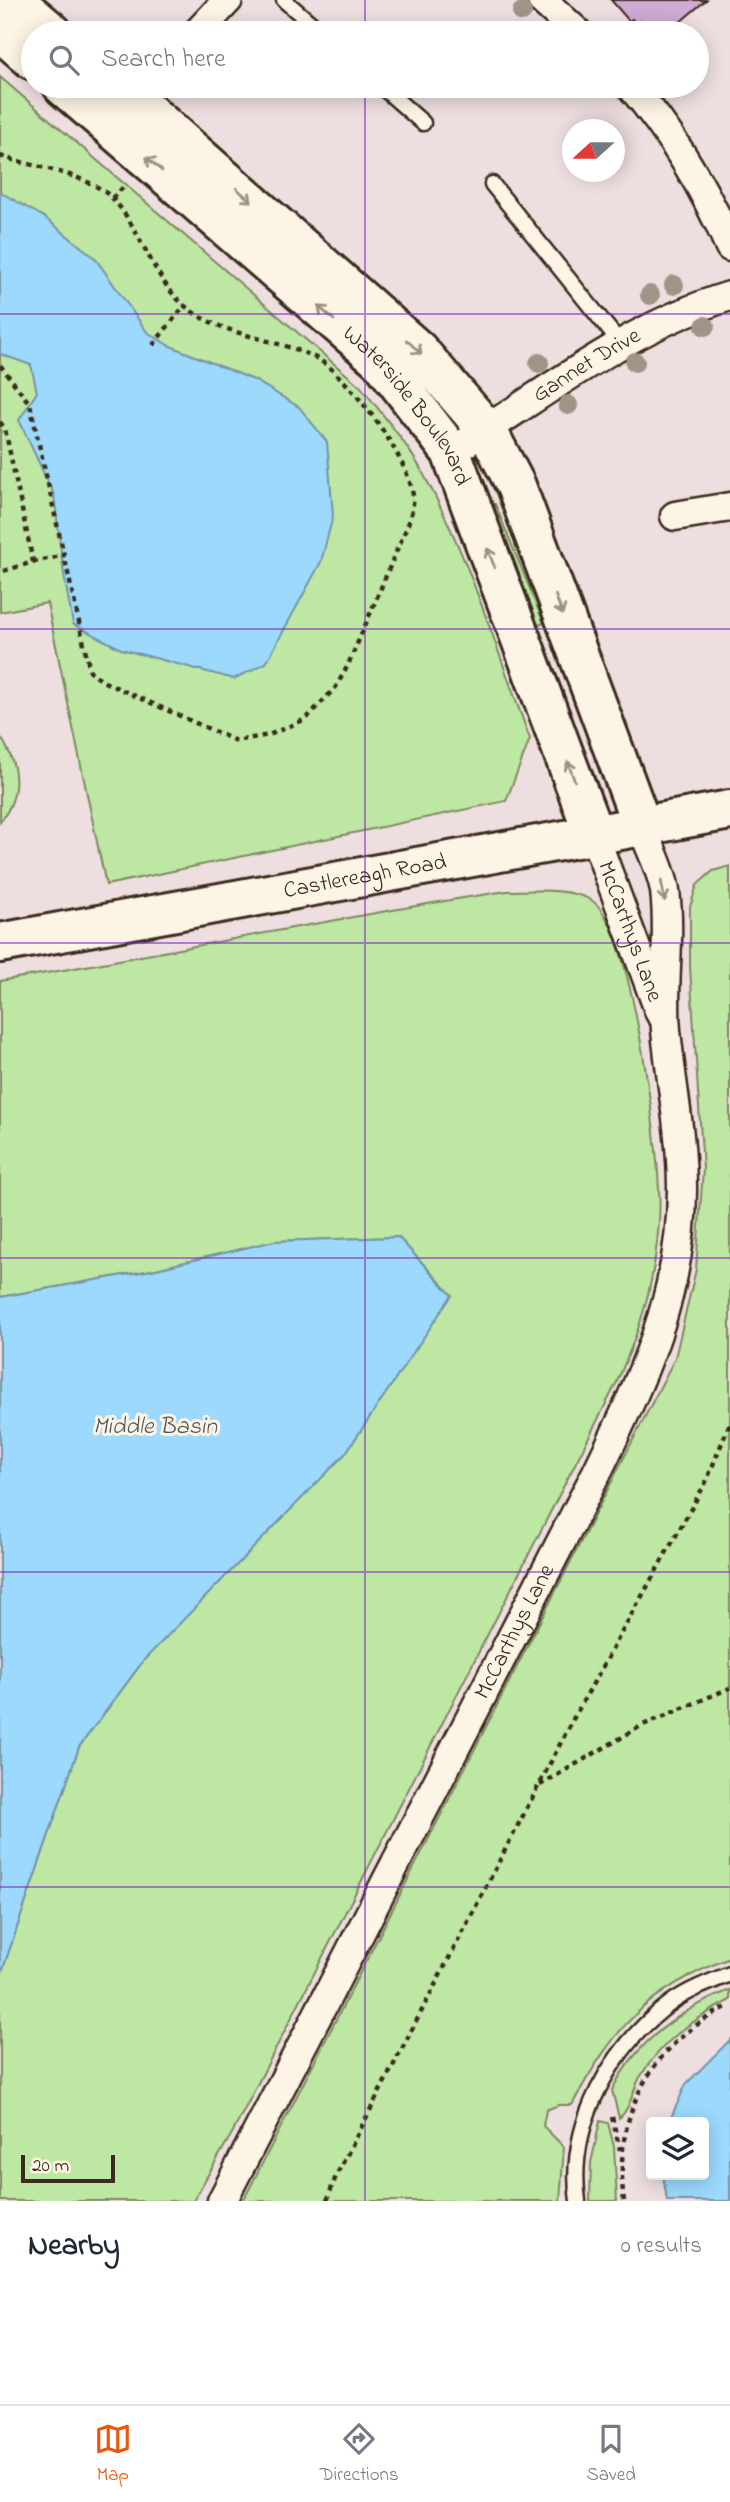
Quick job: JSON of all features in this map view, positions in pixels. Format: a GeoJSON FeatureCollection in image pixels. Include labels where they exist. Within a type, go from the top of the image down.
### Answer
{"type":"FeatureCollection","features":[{"type":"Feature","properties":{"kind":"street"},"geometry":{"type":"LineString","coordinates":[[14,0],[39,21]]}},
{"type":"Feature","properties":{"kind":"street"},"geometry":{"type":"LineString","coordinates":[[208,21],[228,0]]}},
{"type":"Feature","properties":{"kind":"street"},"geometry":{"type":"LineString","coordinates":[[542,0],[565,21]]}},
{"type":"Feature","properties":{"kind":"street"},"geometry":{"type":"LineString","coordinates":[[0,31],[21,49]]}},
{"type":"Feature","properties":{"kind":"street","name":"Waterside Boulevard"},"geometry":{"type":"LineString","coordinates":[[77,98],[382,362],[451,452],[594,835]]}},
{"type":"Feature","properties":{"kind":"street","name":"Waterside Boulevard"},"geometry":{"type":"LineString","coordinates":[[143,98],[418,350],[487,430],[516,486],[642,826]]}},
{"type":"Feature","properties":{"kind":"street"},"geometry":{"type":"LineString","coordinates":[[640,98],[679,150],[715,213],[730,247]]}},
{"type":"Feature","properties":{"kind":"street","name":"Gannet Drive"},"geometry":{"type":"LineString","coordinates":[[451,452],[620,343],[693,307],[730,296]]}},
{"type":"Feature","properties":{"kind":"street"},"geometry":{"type":"LineString","coordinates":[[675,516],[730,506]]}},
{"type":"Feature","properties":{"kind":"street","name":"Castlereagh Road"},"geometry":{"type":"LineString","coordinates":[[0,943],[730,810]]}},
{"type":"Feature","properties":{"kind":"street","name":"McCarthys Lane"},"geometry":{"type":"LineString","coordinates":[[222,2201],[644,1376],[665,1311],[676,1259],[682,1191],[679,1118],[666,1029],[665,890],[642,826]]}},
{"type":"Feature","properties":{"kind":"street","name":"McCarthys Lane"},"geometry":{"type":"LineString","coordinates":[[594,835],[666,1029]]}},
{"type":"Feature","properties":{"kind":"lane"},"geometry":{"type":"LineString","coordinates":[[284,0],[308,21]]}},
{"type":"Feature","properties":{"kind":"lane"},"geometry":{"type":"LineString","coordinates":[[395,98],[423,123]]}},
{"type":"Feature","properties":{"kind":"lane"},"geometry":{"type":"LineString","coordinates":[[492,184],[620,343]]}},
{"type":"Feature","properties":{"kind":"lane"},"geometry":{"type":"LineString","coordinates":[[578,2201],[577,2161],[583,2129],[594,2095],[611,2066],[632,2038],[673,2001],[730,1974]]}},
{"type":"Feature","properties":{"kind":"path"},"geometry":{"type":"LineString","coordinates":[[0,156],[84,180],[112,198],[141,240],[168,290],[196,314],[234,331],[318,359],[369,409],[400,457],[414,503],[401,540],[337,687],[306,719],[269,735],[236,741],[103,681],[90,671],[30,404],[0,365]]}},
{"type":"Feature","properties":{"kind":"path"},"geometry":{"type":"LineString","coordinates":[[153,345],[185,305]]}},
{"type":"Feature","properties":{"kind":"path"},"geometry":{"type":"LineString","coordinates":[[0,422],[5,429],[33,562]]}},
{"type":"Feature","properties":{"kind":"path"},"geometry":{"type":"LineString","coordinates":[[0,572],[65,555]]}},
{"type":"Feature","properties":{"kind":"path"},"geometry":{"type":"LineString","coordinates":[[327,2201],[336,2176],[539,1785],[706,1482],[730,1423]]}},
{"type":"Feature","properties":{"kind":"path"},"geometry":{"type":"LineString","coordinates":[[539,1785],[643,1725],[730,1688]]}},
{"type":"Feature","properties":{"kind":"path"},"geometry":{"type":"LineString","coordinates":[[624,2201],[621,2154],[625,2130],[645,2081],[658,2060],[684,2034],[730,2005]]}},
{"type":"Feature","properties":{"kind":"green space"},"geometry":{"type":"Polygon","coordinates":[[[0,77],[21,98],[24,98],[361,387],[402,440],[440,506],[481,605],[530,739],[506,801],[106,885],[47,603],[0,612],[0,77]]]}},
{"type":"Feature","properties":{"kind":"green space"},"geometry":{"type":"Polygon","coordinates":[[[495,504],[544,623],[533,627],[486,508],[495,504]]]}},
{"type":"Feature","properties":{"kind":"green space"},"geometry":{"type":"Polygon","coordinates":[[[0,736],[11,757],[15,790],[0,822],[0,736]]]}},
{"type":"Feature","properties":{"kind":"green space"},"geometry":{"type":"Polygon","coordinates":[[[730,866],[730,1958],[676,1983],[654,1998],[618,2033],[602,2054],[572,2105],[559,2105],[546,2110],[543,2126],[564,2147],[560,2201],[243,2201],[675,1358],[696,1269],[703,1169],[690,967],[690,907],[697,885],[713,871],[730,866]]]}},
{"type":"Feature","properties":{"kind":"green space"},"geometry":{"type":"Polygon","coordinates":[[[507,891],[561,891],[591,900],[606,917],[619,948],[630,989],[647,1082],[660,1207],[645,1308],[629,1353],[616,1384],[235,2128],[193,2201],[0,2201],[0,1977],[79,1747],[144,1660],[452,1295],[398,1237],[275,1241],[152,1270],[0,1297],[0,981],[507,891]]]}},
{"type":"Feature","properties":{"kind":"green space"},"geometry":{"type":"Polygon","coordinates":[[[730,1990],[730,2000],[691,2024],[657,2054],[639,2079],[628,2106],[619,2118],[612,2090],[647,2042],[677,2017],[730,1990]]]}},
{"type":"Feature","properties":{"kind":"green space"},"geometry":{"type":"Polygon","coordinates":[[[600,2121],[608,2123],[614,2147],[617,2201],[590,2201],[591,2163],[600,2121]]]}},
{"type":"Feature","properties":{"kind":"water"},"geometry":{"type":"Polygon","coordinates":[[[0,192],[44,217],[95,258],[147,332],[168,345],[254,380],[299,407],[327,442],[333,516],[321,562],[266,663],[234,679],[121,649],[73,624],[54,495],[19,420],[37,392],[31,365],[0,354],[0,192]]]}},
{"type":"Feature","properties":{"kind":"water","name":"Middle Basin"},"geometry":{"type":"Polygon","coordinates":[[[398,1237],[452,1295],[345,1454],[144,1660],[79,1747],[0,1977],[0,1297],[152,1270],[275,1241],[398,1237]]]}},
{"type":"Feature","properties":{"kind":"water"},"geometry":{"type":"Polygon","coordinates":[[[730,2040],[730,2201],[667,2201],[664,2180],[709,2180],[709,2117],[671,2117],[686,2084],[730,2040]]]}},
{"type":"Feature","properties":{"kind":"building"},"geometry":{"type":"Polygon","coordinates":[[[611,0],[706,0],[681,21],[629,21],[611,0]]]}}]}
